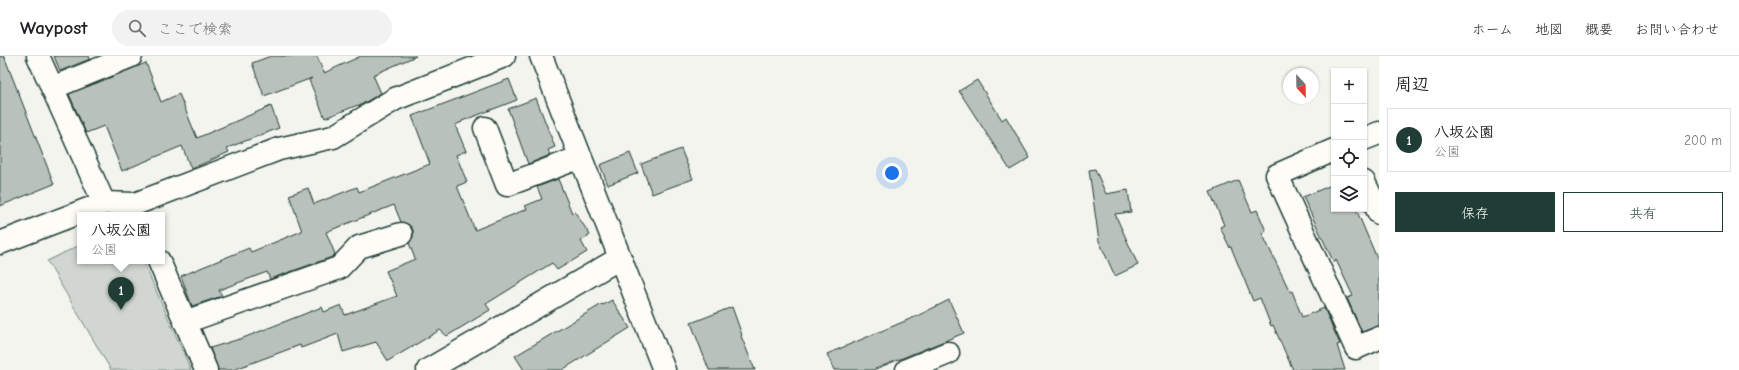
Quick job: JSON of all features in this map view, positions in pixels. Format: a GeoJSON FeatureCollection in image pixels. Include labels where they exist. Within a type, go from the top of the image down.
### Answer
{"type":"FeatureCollection","features":[{"type":"Feature","properties":{"kind":"street"},"geometry":{"type":"LineString","coordinates":[[38,56],[104,203]]}},
{"type":"Feature","properties":{"kind":"street"},"geometry":{"type":"LineString","coordinates":[[52,88],[131,56]]}},
{"type":"Feature","properties":{"kind":"street"},"geometry":{"type":"LineString","coordinates":[[81,212],[104,203],[138,209],[279,149],[333,137],[396,99],[504,56]]}},
{"type":"Feature","properties":{"kind":"street"},"geometry":{"type":"LineString","coordinates":[[541,56],[664,370]]}},
{"type":"Feature","properties":{"kind":"street"},"geometry":{"type":"LineString","coordinates":[[485,128],[507,185],[580,157]]}},
{"type":"Feature","properties":{"kind":"street"},"geometry":{"type":"LineString","coordinates":[[1367,137],[1379,133]]}},
{"type":"Feature","properties":{"kind":"street"},"geometry":{"type":"LineString","coordinates":[[1331,151],[1277,175],[1356,348],[1379,338]]}},
{"type":"Feature","properties":{"kind":"street"},"geometry":{"type":"LineString","coordinates":[[1367,188],[1379,213]]}},
{"type":"Feature","properties":{"kind":"street"},"geometry":{"type":"LineString","coordinates":[[0,243],[77,213]]}},
{"type":"Feature","properties":{"kind":"street"},"geometry":{"type":"LineString","coordinates":[[185,322],[339,268],[359,247],[401,234]]}},
{"type":"Feature","properties":{"kind":"street"},"geometry":{"type":"LineString","coordinates":[[428,370],[620,258]]}},
{"type":"Feature","properties":{"kind":"street"},"geometry":{"type":"LineString","coordinates":[[161,264],[206,370]]}},
{"type":"Feature","properties":{"kind":"street"},"geometry":{"type":"LineString","coordinates":[[908,370],[948,353]]}},
{"type":"Feature","properties":{"kind":"shaded area"},"geometry":{"type":"Polygon","coordinates":[[[77,246],[77,264],[144,264],[191,370],[111,370],[47,261],[77,246]]]}},
{"type":"Feature","properties":{"kind":"building"},"geometry":{"type":"Polygon","coordinates":[[[0,56],[4,56],[54,184],[0,206],[0,56]]]}},
{"type":"Feature","properties":{"kind":"building"},"geometry":{"type":"Polygon","coordinates":[[[54,56],[89,56],[90,59],[60,71],[54,56]]]}},
{"type":"Feature","properties":{"kind":"building"},"geometry":{"type":"Polygon","coordinates":[[[271,56],[317,56],[324,73],[361,56],[416,56],[373,75],[381,93],[359,106],[358,105],[325,118],[309,80],[312,78],[264,96],[252,63],[271,56]]]}},
{"type":"Feature","properties":{"kind":"building"},"geometry":{"type":"Polygon","coordinates":[[[146,63],[161,102],[179,94],[197,138],[271,106],[279,128],[227,148],[229,152],[191,169],[182,146],[122,171],[104,126],[86,133],[69,94],[146,63]]]}},
{"type":"Feature","properties":{"kind":"building"},"geometry":{"type":"Polygon","coordinates":[[[509,79],[517,100],[455,125],[466,151],[456,155],[467,182],[457,186],[475,230],[527,209],[525,206],[542,199],[537,187],[558,179],[572,213],[575,212],[590,235],[581,241],[587,252],[557,270],[552,263],[486,304],[490,310],[447,336],[440,330],[388,361],[376,342],[343,352],[338,334],[301,348],[300,345],[233,370],[218,370],[210,348],[243,338],[322,307],[324,312],[341,305],[345,315],[397,296],[386,271],[415,259],[409,243],[413,237],[413,230],[409,225],[401,222],[394,205],[326,232],[335,254],[332,257],[270,279],[267,272],[219,290],[222,296],[192,306],[181,276],[249,248],[251,252],[302,231],[289,195],[308,188],[314,204],[357,187],[359,192],[430,164],[412,116],[509,79]]]}},
{"type":"Feature","properties":{"kind":"building"},"geometry":{"type":"Polygon","coordinates":[[[977,80],[1002,120],[1006,117],[1030,158],[1010,170],[959,91],[977,80]]]}},
{"type":"Feature","properties":{"kind":"building"},"geometry":{"type":"Polygon","coordinates":[[[536,98],[555,147],[548,150],[550,155],[528,164],[508,109],[536,98]]]}},
{"type":"Feature","properties":{"kind":"building"},"geometry":{"type":"Polygon","coordinates":[[[681,149],[693,179],[652,194],[641,164],[681,149]]]}},
{"type":"Feature","properties":{"kind":"building"},"geometry":{"type":"Polygon","coordinates":[[[630,153],[638,173],[608,185],[600,165],[630,153]]]}},
{"type":"Feature","properties":{"kind":"building"},"geometry":{"type":"Polygon","coordinates":[[[1095,169],[1106,194],[1128,190],[1131,212],[1115,214],[1138,265],[1115,276],[1099,241],[1089,170],[1095,169]]]}},
{"type":"Feature","properties":{"kind":"building"},"geometry":{"type":"Polygon","coordinates":[[[1238,180],[1252,212],[1257,210],[1266,231],[1262,233],[1290,292],[1292,291],[1302,317],[1324,308],[1340,344],[1337,345],[1345,370],[1293,370],[1273,325],[1271,326],[1260,298],[1253,301],[1231,247],[1230,248],[1220,227],[1224,225],[1210,192],[1238,180]]]}},
{"type":"Feature","properties":{"kind":"building"},"geometry":{"type":"Polygon","coordinates":[[[1331,185],[1331,212],[1357,212],[1379,263],[1379,326],[1362,332],[1347,298],[1353,296],[1336,260],[1334,263],[1303,197],[1331,185]]]}},
{"type":"Feature","properties":{"kind":"building"},"geometry":{"type":"Polygon","coordinates":[[[612,300],[630,328],[562,370],[524,370],[515,356],[602,304],[603,305],[612,300]]]}},
{"type":"Feature","properties":{"kind":"building"},"geometry":{"type":"Polygon","coordinates":[[[949,300],[964,333],[873,370],[834,370],[827,354],[917,316],[949,300]]]}},
{"type":"Feature","properties":{"kind":"building"},"geometry":{"type":"Polygon","coordinates":[[[732,307],[742,335],[741,336],[755,370],[709,370],[691,323],[732,307]]]}},
{"type":"Feature","properties":{"kind":"place","name":"八坂公園"},"geometry":{"type":"Point","coordinates":[121,310]}}]}
